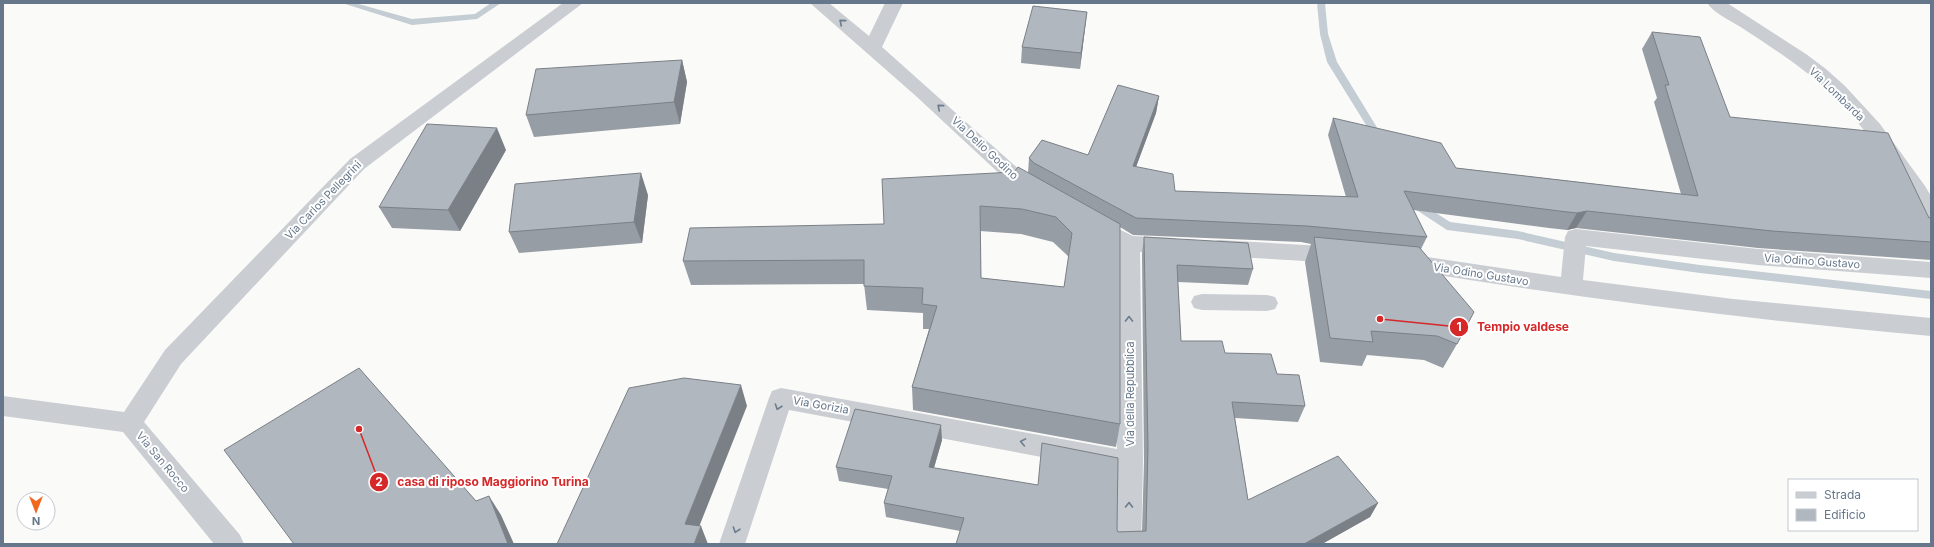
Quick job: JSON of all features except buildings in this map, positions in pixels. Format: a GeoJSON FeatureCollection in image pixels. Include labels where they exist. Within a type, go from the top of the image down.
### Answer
{"type":"FeatureCollection","features":[{"type":"Feature","properties":{"kind":"street","name":"Via Carlos Pellegrini"},"geometry":{"type":"LineString","coordinates":[[130,423],[173,357],[356,164],[574,3]]}},
{"type":"Feature","properties":{"kind":"street","name":"Via Delio Godino"},"geometry":{"type":"LineString","coordinates":[[819,3],[873,48],[1025,186],[1046,198]]}},
{"type":"Feature","properties":{"kind":"street"},"geometry":{"type":"LineString","coordinates":[[873,48],[894,3]]}},
{"type":"Feature","properties":{"kind":"street","name":"Via Lombarda"},"geometry":{"type":"LineString","coordinates":[[1716,3],[1801,59],[1836,89],[1858,111],[1882,142],[1931,213]]}},
{"type":"Feature","properties":{"kind":"street"},"geometry":{"type":"LineString","coordinates":[[1080,217],[1129,244],[1301,252],[1362,257]]}},
{"type":"Feature","properties":{"kind":"street","name":"Via Odino Gustavo"},"geometry":{"type":"LineString","coordinates":[[1571,287],[1576,237],[1758,257],[1931,270]]}},
{"type":"Feature","properties":{"kind":"street","name":"Via della Repubblica"},"geometry":{"type":"LineString","coordinates":[[1128,544],[1130,462],[1129,244]]}},
{"type":"Feature","properties":{"kind":"street","name":"Via Odino Gustavo"},"geometry":{"type":"LineString","coordinates":[[1385,259],[1571,287],[1793,315],[1931,327]]}},
{"type":"Feature","properties":{"kind":"street","name":"Via Gorizia"},"geometry":{"type":"LineString","coordinates":[[732,544],[781,398],[1130,462]]}},
{"type":"Feature","properties":{"kind":"street","name":"Via San Rocco"},"geometry":{"type":"LineString","coordinates":[[3,406],[130,423],[231,544]]}},
{"type":"Feature","properties":{"kind":"lane"},"geometry":{"type":"LineString","coordinates":[[1202,302],[1267,303]]}},
{"type":"Feature","properties":{"kind":"waterway"},"geometry":{"type":"LineString","coordinates":[[346,3],[412,22],[477,16],[497,3]]}},
{"type":"Feature","properties":{"kind":"waterway"},"geometry":{"type":"LineString","coordinates":[[1321,3],[1324,34],[1332,62],[1379,139]]}},
{"type":"Feature","properties":{"kind":"waterway"},"geometry":{"type":"LineString","coordinates":[[1416,204],[1447,226],[1518,235],[1614,257],[1700,269],[1931,295]]}},
{"type":"Feature","properties":{"kind":"place","name":"Tempio valdese"},"geometry":{"type":"Point","coordinates":[1380,319]}},
{"type":"Feature","properties":{"kind":"place","name":"casa di riposo Maggiorino Turina"},"geometry":{"type":"Point","coordinates":[359,429]}}]}
